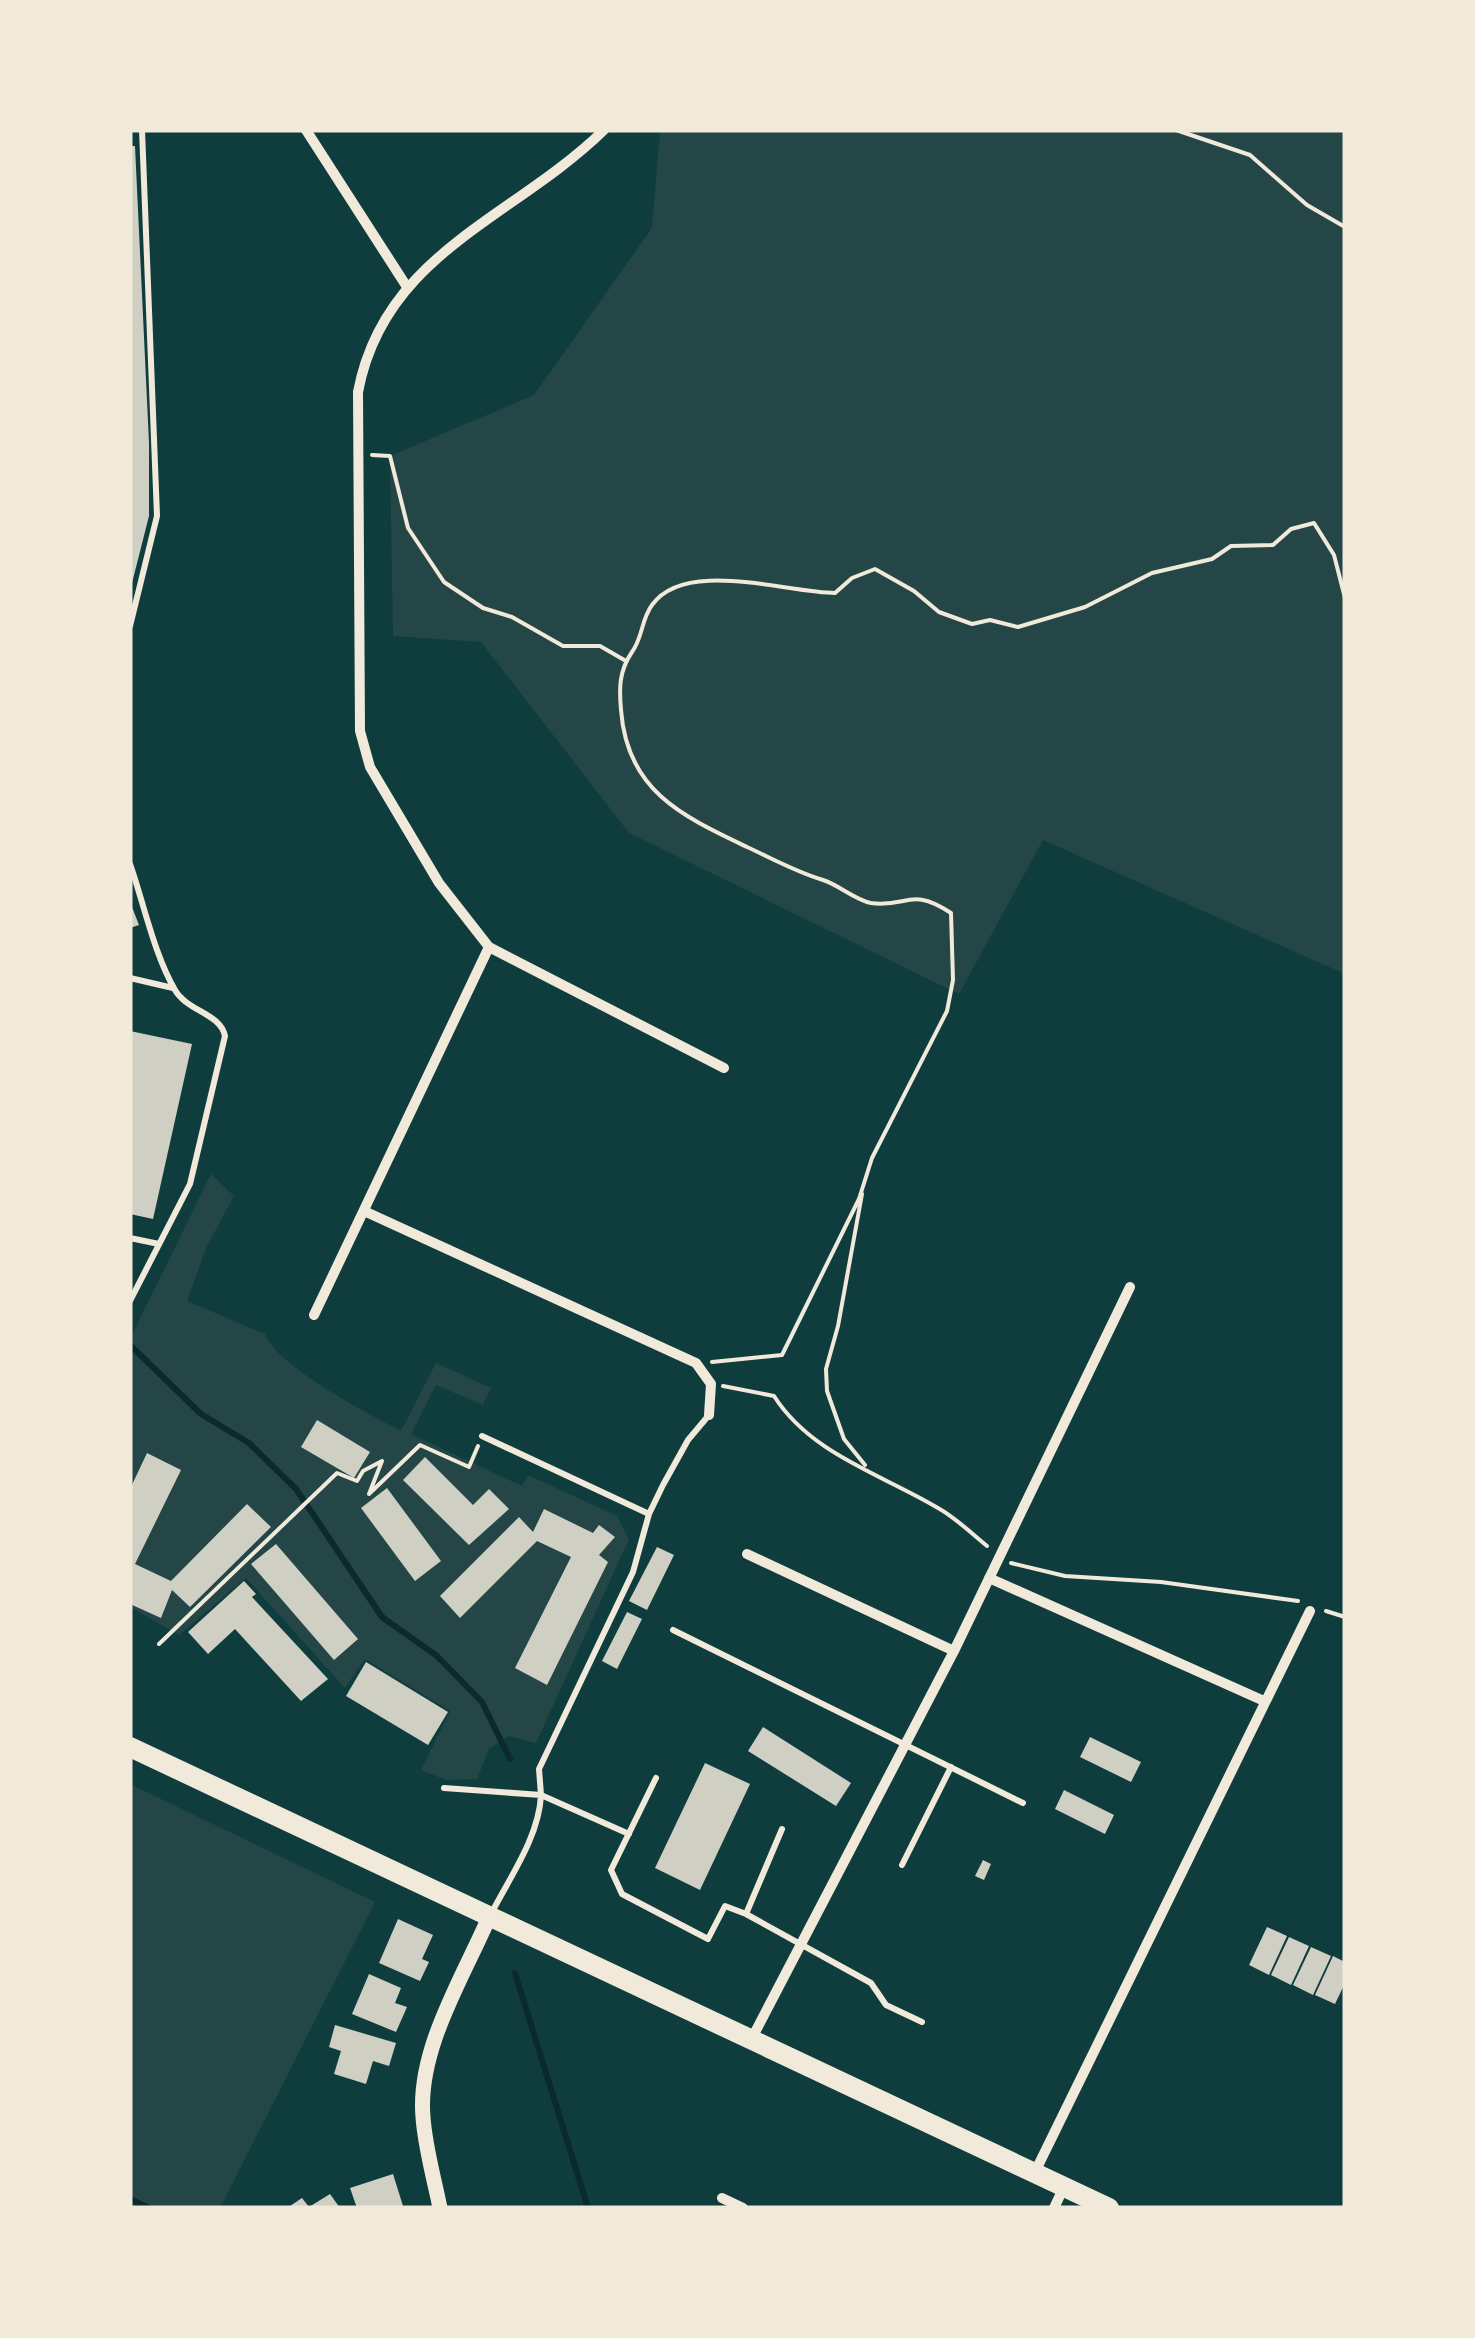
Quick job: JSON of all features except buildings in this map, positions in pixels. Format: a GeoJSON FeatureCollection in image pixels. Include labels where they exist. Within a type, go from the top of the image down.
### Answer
{"type":"FeatureCollection","features":[{"type":"Feature","properties":{"kind":"main road"},"geometry":{"type":"LineString","coordinates":[[130,1747],[1110,2208]]}},
{"type":"Feature","properties":{"kind":"street"},"geometry":{"type":"LineString","coordinates":[[306,130],[407,286]]}},
{"type":"Feature","properties":{"kind":"street"},"geometry":{"type":"LineString","coordinates":[[604,130],[407,286],[390,306],[363,363],[358,392],[360,731],[370,767],[439,883],[489,947],[724,1068]]}},
{"type":"Feature","properties":{"kind":"street"},"geometry":{"type":"LineString","coordinates":[[314,1315],[489,947]]}},
{"type":"Feature","properties":{"kind":"street"},"geometry":{"type":"LineString","coordinates":[[364,1211],[696,1363],[711,1384],[709,1415]]}},
{"type":"Feature","properties":{"kind":"street"},"geometry":{"type":"LineString","coordinates":[[751,2040],[954,1651],[1130,1287]]}},
{"type":"Feature","properties":{"kind":"street"},"geometry":{"type":"LineString","coordinates":[[747,1554],[954,1651]]}},
{"type":"Feature","properties":{"kind":"street"},"geometry":{"type":"LineString","coordinates":[[989,1578],[1264,1702]]}},
{"type":"Feature","properties":{"kind":"street"},"geometry":{"type":"LineString","coordinates":[[1034,2174],[1310,1611]]}},
{"type":"Feature","properties":{"kind":"street"},"geometry":{"type":"LineString","coordinates":[[440,2208],[422,2116],[425,2080],[434,2042],[490,1915]]}},
{"type":"Feature","properties":{"kind":"street"},"geometry":{"type":"LineString","coordinates":[[1054,2208],[1064,2188]]}},
{"type":"Feature","properties":{"kind":"street"},"geometry":{"type":"LineString","coordinates":[[722,2198],[743,2208]]}},
{"type":"Feature","properties":{"kind":"lane"},"geometry":{"type":"LineString","coordinates":[[130,626],[157,516],[142,130]]}},
{"type":"Feature","properties":{"kind":"lane"},"geometry":{"type":"LineString","coordinates":[[130,864],[174,988],[191,1009],[218,1022],[225,1036],[190,1184],[130,1301]]}},
{"type":"Feature","properties":{"kind":"lane"},"geometry":{"type":"LineString","coordinates":[[130,978],[174,988]]}},
{"type":"Feature","properties":{"kind":"lane"},"geometry":{"type":"LineString","coordinates":[[130,1238],[158,1244]]}},
{"type":"Feature","properties":{"kind":"lane"},"geometry":{"type":"LineString","coordinates":[[490,1915],[532,1834],[540,1813],[540,1768],[633,1572],[649,1514],[688,1440],[709,1415]]}},
{"type":"Feature","properties":{"kind":"lane"},"geometry":{"type":"LineString","coordinates":[[482,1436],[649,1514]]}},
{"type":"Feature","properties":{"kind":"lane"},"geometry":{"type":"LineString","coordinates":[[673,1630],[1023,1803]]}},
{"type":"Feature","properties":{"kind":"lane"},"geometry":{"type":"LineString","coordinates":[[902,1866],[950,1768]]}},
{"type":"Feature","properties":{"kind":"lane"},"geometry":{"type":"LineString","coordinates":[[656,1778],[611,1870],[622,1894],[708,1939],[725,1906],[746,1914],[871,1983],[886,2005],[922,2022]]}},
{"type":"Feature","properties":{"kind":"lane"},"geometry":{"type":"LineString","coordinates":[[444,1788],[541,1794],[629,1834]]}},
{"type":"Feature","properties":{"kind":"lane"},"geometry":{"type":"LineString","coordinates":[[746,1914],[782,1829]]}},
{"type":"Feature","properties":{"kind":"path"},"geometry":{"type":"LineString","coordinates":[[1176,130],[1250,155],[1307,206],[1345,227]]}},
{"type":"Feature","properties":{"kind":"path"},"geometry":{"type":"LineString","coordinates":[[358,454],[390,456],[408,528],[444,582],[483,608],[512,617],[563,646],[600,646],[626,661]]}},
{"type":"Feature","properties":{"kind":"path"},"geometry":{"type":"LineString","coordinates":[[696,1363],[782,1355],[948,1011],[954,980],[950,913],[931,900],[909,897],[870,903],[839,886],[799,875],[679,814],[656,793],[632,761],[622,726],[619,687],[626,661],[642,638],[642,624],[654,601],[706,578],[835,593],[852,578],[876,569],[940,612],[972,624],[990,620],[1018,627],[1085,606],[1152,573],[1212,560],[1231,546],[1273,544],[1291,528],[1314,524],[1334,555],[1345,599],[1345,630]]}},
{"type":"Feature","properties":{"kind":"path"},"geometry":{"type":"LineString","coordinates":[[862,1184],[861,1210],[826,1369],[827,1391],[844,1439],[868,1469]]}},
{"type":"Feature","properties":{"kind":"path"},"geometry":{"type":"LineString","coordinates":[[159,1644],[337,1472],[356,1481],[363,1470],[382,1461],[369,1494],[420,1445],[468,1467],[482,1436]]}},
{"type":"Feature","properties":{"kind":"shaded area"},"geometry":{"type":"Polygon","coordinates":[[[660,130],[1345,130],[1345,974],[1043,840],[959,994],[629,833],[481,642],[393,636],[390,456],[534,395],[652,228],[660,130]]]}},
{"type":"Feature","properties":{"kind":"shaded area"},"geometry":{"type":"Polygon","coordinates":[[[211,1174],[234,1196],[206,1248],[187,1301],[265,1334],[287,1361],[305,1374],[401,1431],[436,1363],[491,1388],[483,1405],[436,1385],[411,1434],[522,1486],[528,1475],[617,1516],[629,1539],[536,1743],[509,1736],[489,1749],[477,1779],[446,1780],[421,1770],[450,1711],[365,1659],[345,1688],[246,1578],[179,1635],[130,1607],[130,1339],[211,1174]]]}},
{"type":"Feature","properties":{"kind":"shaded area"},"geometry":{"type":"Polygon","coordinates":[[[130,1784],[375,1902],[220,2208],[149,2208],[130,2199],[130,1784]]]}},
{"type":"Feature","properties":{"kind":"waterway"},"geometry":{"type":"LineString","coordinates":[[130,1345],[201,1414],[249,1443],[296,1489],[382,1617],[437,1656],[482,1702],[510,1759]]}},
{"type":"Feature","properties":{"kind":"waterway"},"geometry":{"type":"LineString","coordinates":[[515,1973],[588,2208]]}},
{"type":"Feature","properties":{"kind":"waterway"},"geometry":{"type":"LineString","coordinates":[[130,2199],[149,2208]]}}]}
